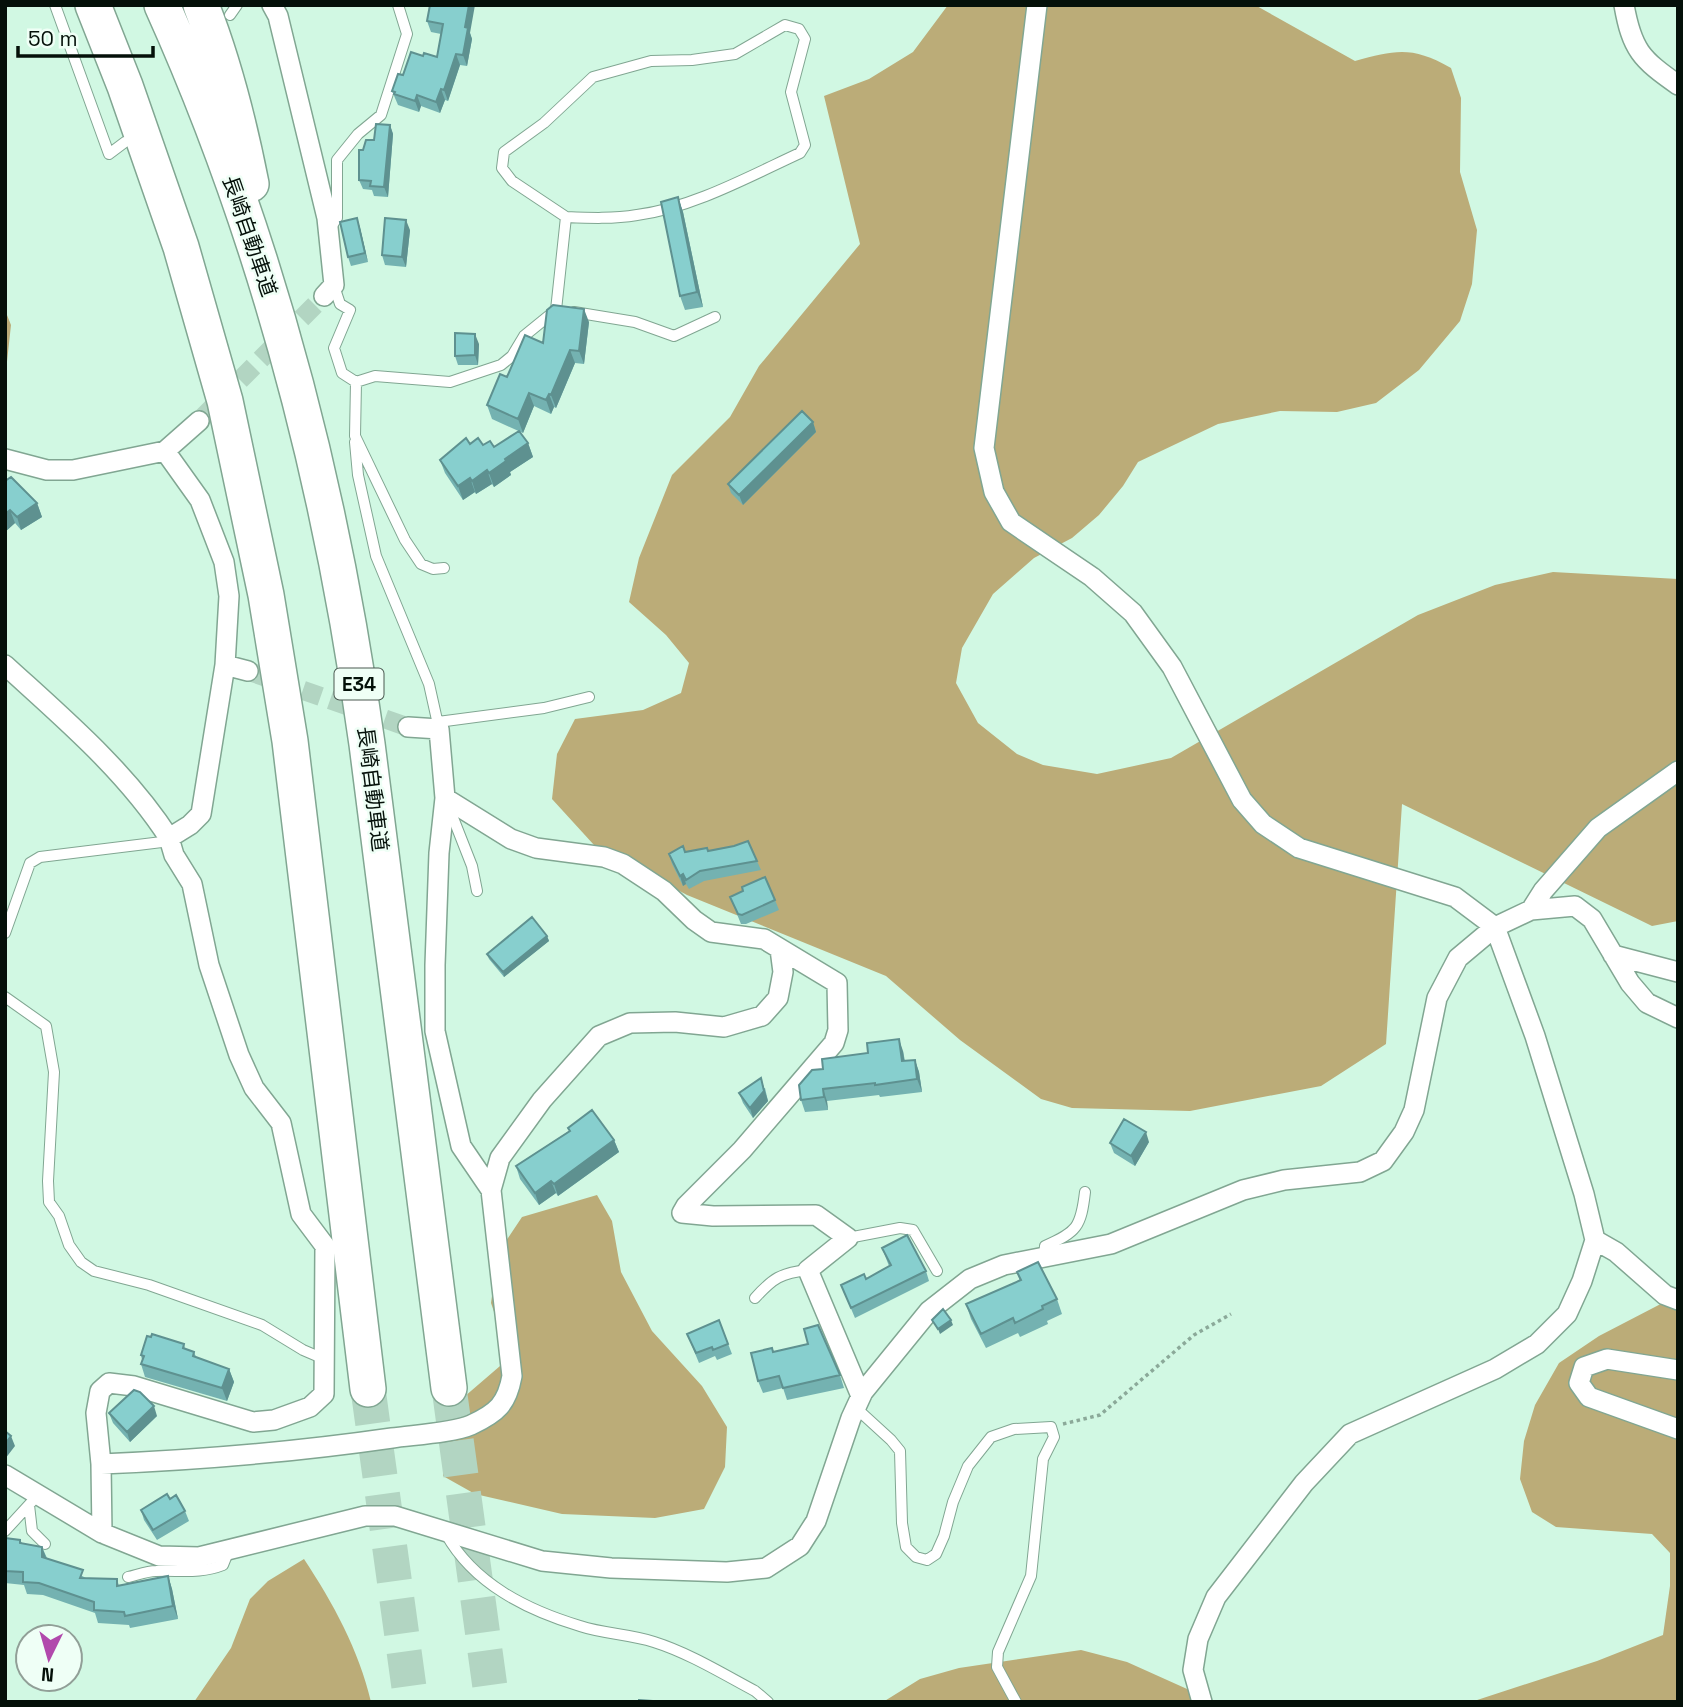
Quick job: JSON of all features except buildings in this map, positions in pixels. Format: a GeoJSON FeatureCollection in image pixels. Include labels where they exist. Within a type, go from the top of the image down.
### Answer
{"type":"FeatureCollection","features":[{"type":"Feature","properties":{"kind":"highway"},"geometry":{"type":"LineString","coordinates":[[93,5],[125,86],[181,247],[225,401],[266,595],[290,741],[368,1389]]}},
{"type":"Feature","properties":{"kind":"highway","name":"長崎自動車道"},"geometry":{"type":"LineString","coordinates":[[162,5],[187,61],[240,202],[282,333],[316,459],[338,560],[355,654],[449,1388]]}},
{"type":"Feature","properties":{"kind":"highway"},"geometry":{"type":"LineString","coordinates":[[216,10],[217,45],[242,136],[282,333]]}},
{"type":"Feature","properties":{"kind":"street"},"geometry":{"type":"LineString","coordinates":[[272,5],[278,16],[328,230],[329,291]]}},
{"type":"Feature","properties":{"kind":"street"},"geometry":{"type":"LineString","coordinates":[[1037,5],[984,447],[994,492],[1011,522],[1092,577],[1133,613],[1172,667],[1242,800],[1263,824],[1299,848],[1455,897],[1494,927],[1535,1036],[1584,1194],[1595,1240],[1582,1281],[1567,1314],[1536,1344],[1495,1369],[1350,1434],[1304,1483],[1216,1598],[1198,1639],[1193,1670],[1202,1702]]}},
{"type":"Feature","properties":{"kind":"street"},"geometry":{"type":"LineString","coordinates":[[1624,5],[1630,36],[1648,64],[1678,85]]}},
{"type":"Feature","properties":{"kind":"street"},"geometry":{"type":"LineString","coordinates":[[5,459],[47,470],[73,470],[165,451],[199,421]]}},
{"type":"Feature","properties":{"kind":"street"},"geometry":{"type":"LineString","coordinates":[[165,451],[200,500],[224,562],[229,596],[225,665],[201,814],[170,839]]}},
{"type":"Feature","properties":{"kind":"street"},"geometry":{"type":"LineString","coordinates":[[5,665],[83,736],[152,811],[170,839],[173,855],[192,884],[209,965],[239,1055],[254,1088],[281,1123],[301,1214],[325,1246],[324,1394],[310,1407],[274,1420],[253,1422],[134,1386],[109,1383],[100,1391],[96,1413],[101,1464],[102,1533]]}},
{"type":"Feature","properties":{"kind":"street"},"geometry":{"type":"LineString","coordinates":[[225,665],[248,671]]}},
{"type":"Feature","properties":{"kind":"street"},"geometry":{"type":"LineString","coordinates":[[408,727],[439,725],[445,798],[438,866],[435,1031],[461,1146],[491,1190]]}},
{"type":"Feature","properties":{"kind":"street"},"geometry":{"type":"LineString","coordinates":[[1531,910],[1543,891],[1598,828],[1678,771]]}},
{"type":"Feature","properties":{"kind":"street"},"geometry":{"type":"LineString","coordinates":[[445,798],[511,839],[536,848],[604,856],[623,864],[664,891],[694,920],[711,932],[764,939],[837,983],[838,1030],[834,1043],[743,1150],[682,1213],[713,1216],[816,1214],[848,1238],[808,1270],[859,1402]]}},
{"type":"Feature","properties":{"kind":"street"},"geometry":{"type":"LineString","coordinates":[[5,1475],[33,1501],[159,1556],[199,1558],[365,1516],[395,1516],[542,1561],[611,1568],[727,1572],[766,1568],[800,1546],[816,1521],[859,1402],[929,1311],[970,1279],[1004,1265],[1111,1244],[1243,1190],[1283,1180],[1360,1172],[1383,1161],[1404,1132],[1413,1110],[1437,998],[1458,958],[1494,927],[1531,910],[1575,906],[1592,919],[1630,983],[1647,1003],[1678,1018]]}},
{"type":"Feature","properties":{"kind":"street"},"geometry":{"type":"LineString","coordinates":[[101,1464],[264,1454],[386,1439],[467,1427],[491,1414],[508,1396],[512,1376],[491,1190],[500,1158],[542,1100],[598,1036],[630,1023],[675,1022],[724,1027],[762,1016],[778,998],[783,972],[780,949]]}},
{"type":"Feature","properties":{"kind":"street"},"geometry":{"type":"LineString","coordinates":[[1613,956],[1678,972]]}},
{"type":"Feature","properties":{"kind":"street"},"geometry":{"type":"LineString","coordinates":[[1595,1240],[1616,1252],[1665,1295],[1678,1300]]}},
{"type":"Feature","properties":{"kind":"street"},"geometry":{"type":"LineString","coordinates":[[1678,1370],[1607,1359],[1584,1367],[1579,1383],[1589,1397],[1678,1429]]}},
{"type":"Feature","properties":{"kind":"lane"},"geometry":{"type":"LineString","coordinates":[[55,5],[109,154],[125,142]]}},
{"type":"Feature","properties":{"kind":"lane"},"geometry":{"type":"LineString","coordinates":[[216,10],[237,5]]}},
{"type":"Feature","properties":{"kind":"lane"},"geometry":{"type":"LineString","coordinates":[[328,230],[337,219],[337,160],[358,134],[381,115],[407,34],[398,5]]}},
{"type":"Feature","properties":{"kind":"lane"},"geometry":{"type":"LineString","coordinates":[[785,25],[800,29],[805,39],[791,92],[805,145],[800,153],[704,197],[640,215],[566,217],[512,181],[502,169],[504,152],[544,123],[593,77],[651,61],[692,60],[735,54],[785,25]]}},
{"type":"Feature","properties":{"kind":"lane"},"geometry":{"type":"LineString","coordinates":[[356,382],[375,376],[450,382],[501,365],[512,356],[524,336],[556,310],[566,217]]}},
{"type":"Feature","properties":{"kind":"lane"},"geometry":{"type":"LineString","coordinates":[[329,291],[340,304],[350,310],[334,348],[342,373],[356,382]]}},
{"type":"Feature","properties":{"kind":"lane"},"geometry":{"type":"LineString","coordinates":[[556,310],[635,322],[674,336],[715,317]]}},
{"type":"Feature","properties":{"kind":"lane"},"geometry":{"type":"LineString","coordinates":[[356,382],[355,436],[358,475],[376,556],[429,684],[439,725],[544,708],[589,697]]}},
{"type":"Feature","properties":{"kind":"lane"},"geometry":{"type":"LineString","coordinates":[[355,436],[410,548],[421,564],[433,569],[444,568]]}},
{"type":"Feature","properties":{"kind":"lane"},"geometry":{"type":"LineString","coordinates":[[445,798],[472,866],[477,891]]}},
{"type":"Feature","properties":{"kind":"lane"},"geometry":{"type":"LineString","coordinates":[[5,933],[30,863],[40,857],[170,839]]}},
{"type":"Feature","properties":{"kind":"lane"},"geometry":{"type":"LineString","coordinates":[[5,997],[46,1026],[54,1072],[49,1202],[59,1216],[69,1245],[81,1262],[94,1271],[149,1285],[262,1325],[303,1350],[325,1359]]}},
{"type":"Feature","properties":{"kind":"lane"},"geometry":{"type":"LineString","coordinates":[[1044,1257],[1045,1246],[1069,1235],[1078,1226],[1085,1192]]}},
{"type":"Feature","properties":{"kind":"lane"},"geometry":{"type":"LineString","coordinates":[[848,1238],[900,1228],[913,1230],[937,1271]]}},
{"type":"Feature","properties":{"kind":"lane"},"geometry":{"type":"LineString","coordinates":[[755,1297],[769,1282],[785,1273],[808,1270]]}},
{"type":"Feature","properties":{"kind":"lane"},"geometry":{"type":"LineString","coordinates":[[859,1402],[900,1451],[902,1523],[906,1547],[916,1557],[927,1560],[936,1554],[944,1536],[953,1502],[968,1466],[991,1437],[1014,1429],[1051,1427],[1054,1437],[1043,1459],[1031,1576],[998,1651],[997,1667],[1016,1702]]}},
{"type":"Feature","properties":{"kind":"lane"},"geometry":{"type":"LineString","coordinates":[[5,1531],[33,1501]]}},
{"type":"Feature","properties":{"kind":"lane"},"geometry":{"type":"LineString","coordinates":[[33,1501],[32,1531],[45,1544]]}},
{"type":"Feature","properties":{"kind":"lane"},"geometry":{"type":"LineString","coordinates":[[444,1531],[457,1553],[491,1586],[518,1601],[580,1627],[654,1642],[755,1690],[768,1702]]}},
{"type":"Feature","properties":{"kind":"lane"},"geometry":{"type":"LineString","coordinates":[[128,1577],[154,1571],[188,1573],[213,1569],[223,1565],[229,1550]]}},
{"type":"Feature","properties":{"kind":"path"},"geometry":{"type":"LineString","coordinates":[[1051,1427],[1100,1415],[1194,1335],[1231,1314]]}},
{"type":"Feature","properties":{"kind":"shaded area"},"geometry":{"type":"Polygon","coordinates":[[[948,5],[1255,5],[1355,61],[1404,52],[1437,61],[1451,68],[1461,98],[1460,172],[1477,230],[1472,284],[1460,321],[1419,370],[1376,403],[1337,412],[1280,411],[1218,424],[1138,462],[1123,486],[1099,515],[1072,538],[1034,558],[993,594],[962,648],[956,683],[978,723],[1017,754],[1043,765],[1097,774],[1171,758],[1418,615],[1495,585],[1553,572],[1678,579],[1678,921],[1652,926],[1402,804],[1386,1044],[1321,1086],[1190,1111],[1072,1108],[1041,1099],[960,1040],[886,976],[687,895],[594,845],[552,799],[557,754],[575,719],[643,710],[681,693],[689,663],[666,635],[629,602],[639,558],[672,475],[730,417],[759,366],[860,244],[824,96],[869,79],[913,52],[948,5]]]}},
{"type":"Feature","properties":{"kind":"shaded area"},"geometry":{"type":"Polygon","coordinates":[[[5,310],[11,325],[5,380],[5,310]]]}},
{"type":"Feature","properties":{"kind":"shaded area"},"geometry":{"type":"Polygon","coordinates":[[[597,1195],[612,1221],[621,1272],[652,1331],[702,1386],[727,1427],[725,1467],[704,1509],[655,1518],[562,1514],[475,1494],[443,1476],[443,1445],[457,1403],[507,1360],[491,1303],[498,1253],[522,1217],[597,1195]]]}},
{"type":"Feature","properties":{"kind":"shaded area"},"geometry":{"type":"Polygon","coordinates":[[[1678,1295],[1678,1702],[1471,1702],[1597,1661],[1663,1635],[1670,1586],[1670,1553],[1652,1534],[1556,1527],[1532,1512],[1520,1479],[1524,1441],[1535,1405],[1559,1363],[1599,1336],[1678,1295]]]}},
{"type":"Feature","properties":{"kind":"shaded area"},"geometry":{"type":"Polygon","coordinates":[[[304,1559],[344,1628],[360,1664],[371,1702],[194,1702],[231,1648],[250,1599],[268,1581],[304,1559]]]}},
{"type":"Feature","properties":{"kind":"shaded area"},"geometry":{"type":"Polygon","coordinates":[[[1081,1650],[1127,1662],[1216,1702],[883,1702],[920,1679],[959,1668],[1081,1650]]]}},
{"type":"Feature","properties":{"kind":"tunnel"},"geometry":{"type":"LineString","coordinates":[[199,421],[324,296]]}},
{"type":"Feature","properties":{"kind":"tunnel"},"geometry":{"type":"LineString","coordinates":[[248,671],[408,727]]}},
{"type":"Feature","properties":{"kind":"tunnel"},"geometry":{"type":"LineString","coordinates":[[449,1388],[492,1702]]}},
{"type":"Feature","properties":{"kind":"tunnel"},"geometry":{"type":"LineString","coordinates":[[368,1389],[411,1702]]}}]}
